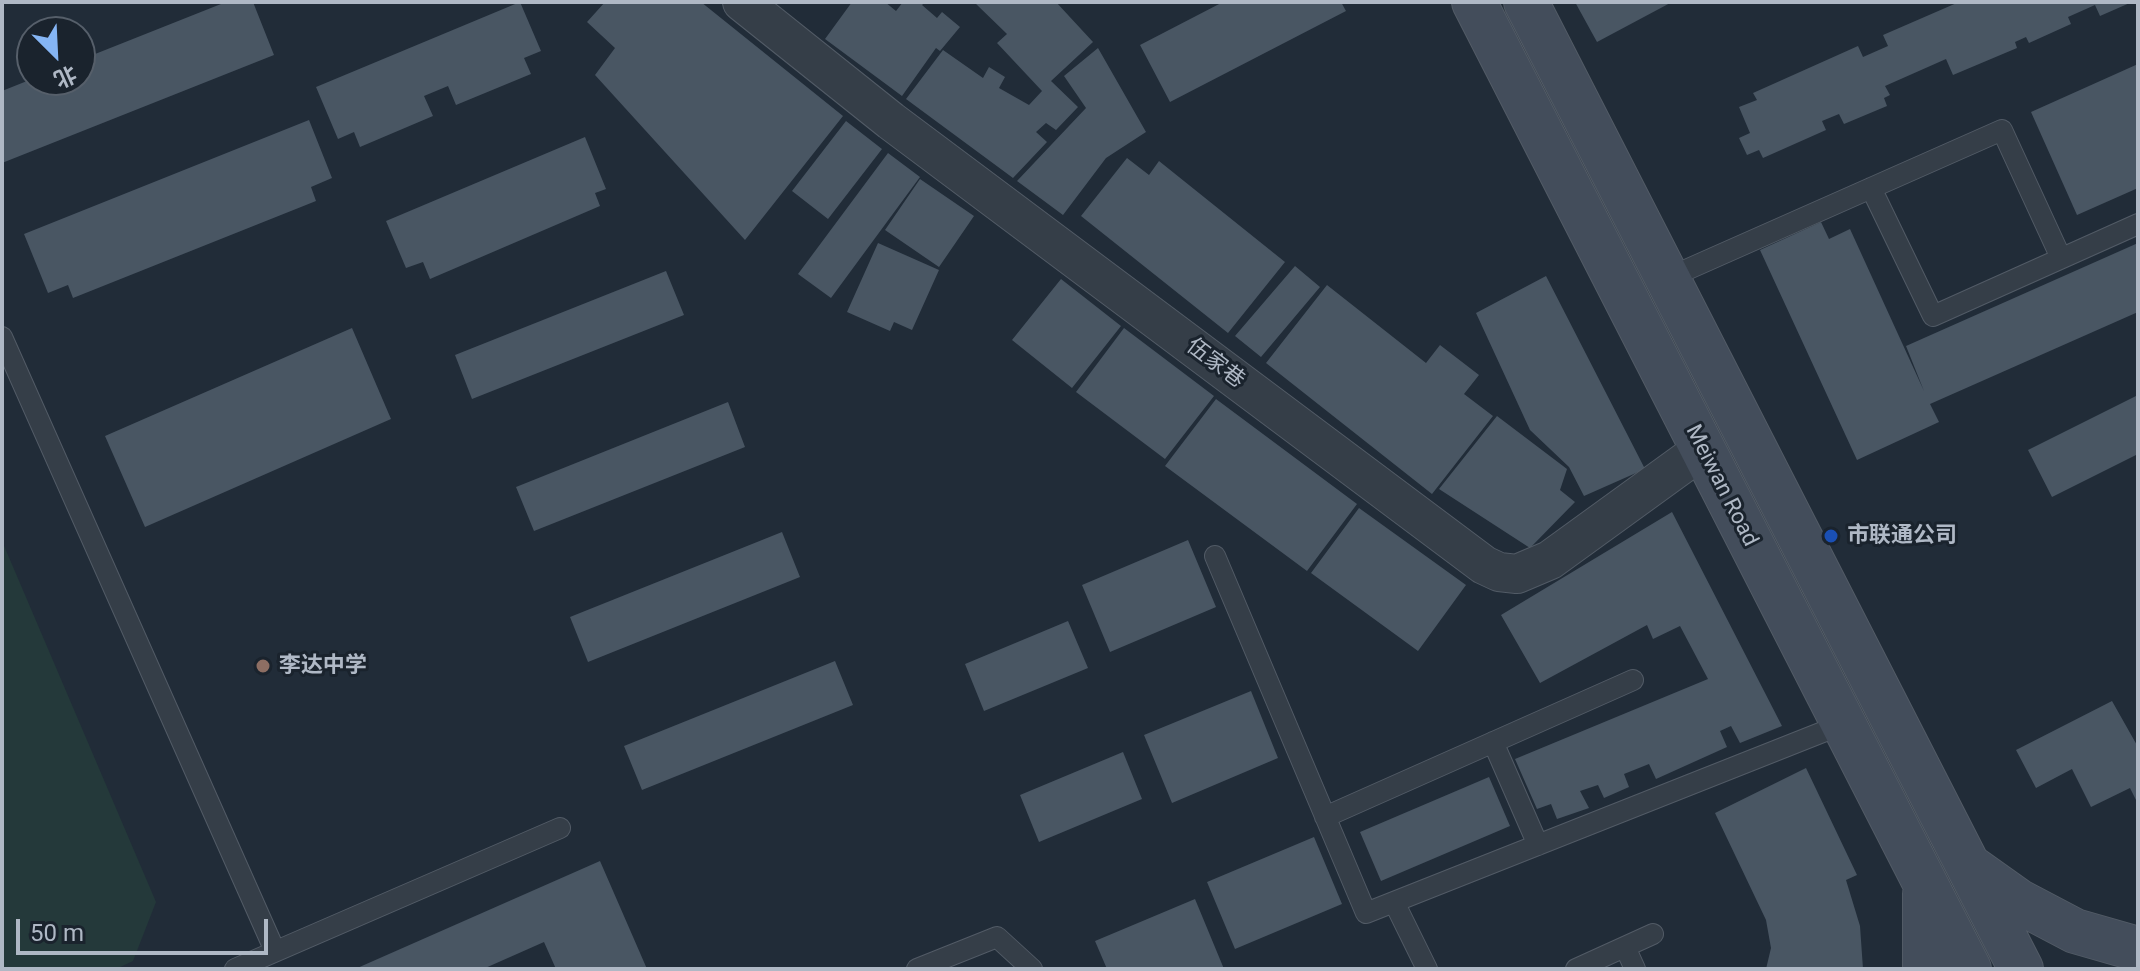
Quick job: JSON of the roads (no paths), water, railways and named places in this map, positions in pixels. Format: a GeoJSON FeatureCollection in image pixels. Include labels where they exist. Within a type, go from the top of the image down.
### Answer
{"type":"FeatureCollection","features":[{"type":"Feature","properties":{"kind":"street","name":"伍家巷"},"geometry":{"type":"LineString","coordinates":[[742,2],[891,121],[1484,565],[1499,572],[1517,574],[1550,560],[1703,449]]}},
{"type":"Feature","properties":{"kind":"street","name":"Meiwan Road"},"geometry":{"type":"LineString","coordinates":[[1474,2],[1969,969]]}},
{"type":"Feature","properties":{"kind":"street"},"geometry":{"type":"LineString","coordinates":[[1526,2],[2021,969]]}},
{"type":"Feature","properties":{"kind":"street"},"geometry":{"type":"LineString","coordinates":[[1968,865],[2018,901],[2075,931],[2138,949]]}},
{"type":"Feature","properties":{"kind":"street"},"geometry":{"type":"LineString","coordinates":[[1925,883],[1925,969]]}},
{"type":"Feature","properties":{"kind":"lane"},"geometry":{"type":"LineString","coordinates":[[1668,278],[2002,130],[2061,258]]}},
{"type":"Feature","properties":{"kind":"lane"},"geometry":{"type":"LineString","coordinates":[[1871,188],[1933,316],[2138,224]]}},
{"type":"Feature","properties":{"kind":"lane"},"geometry":{"type":"LineString","coordinates":[[2,337],[275,951]]}},
{"type":"Feature","properties":{"kind":"lane"},"geometry":{"type":"LineString","coordinates":[[1215,556],[1366,913],[1843,724]]}},
{"type":"Feature","properties":{"kind":"lane"},"geometry":{"type":"LineString","coordinates":[[1325,817],[1633,680]]}},
{"type":"Feature","properties":{"kind":"lane"},"geometry":{"type":"LineString","coordinates":[[1493,742],[1538,845]]}},
{"type":"Feature","properties":{"kind":"lane"},"geometry":{"type":"LineString","coordinates":[[235,969],[560,828]]}},
{"type":"Feature","properties":{"kind":"lane"},"geometry":{"type":"LineString","coordinates":[[1394,902],[1427,969]]}},
{"type":"Feature","properties":{"kind":"lane"},"geometry":{"type":"LineString","coordinates":[[1576,969],[1653,934]]}},
{"type":"Feature","properties":{"kind":"lane"},"geometry":{"type":"LineString","coordinates":[[917,969],[997,937],[1032,969]]}},
{"type":"Feature","properties":{"kind":"lane"},"geometry":{"type":"LineString","coordinates":[[1625,947],[1635,969]]}},
{"type":"Feature","properties":{"kind":"place","name":"市联通公司"},"geometry":{"type":"Point","coordinates":[1831,536]}},
{"type":"Feature","properties":{"kind":"place","name":"李达中学"},"geometry":{"type":"Point","coordinates":[263,666]}}]}
